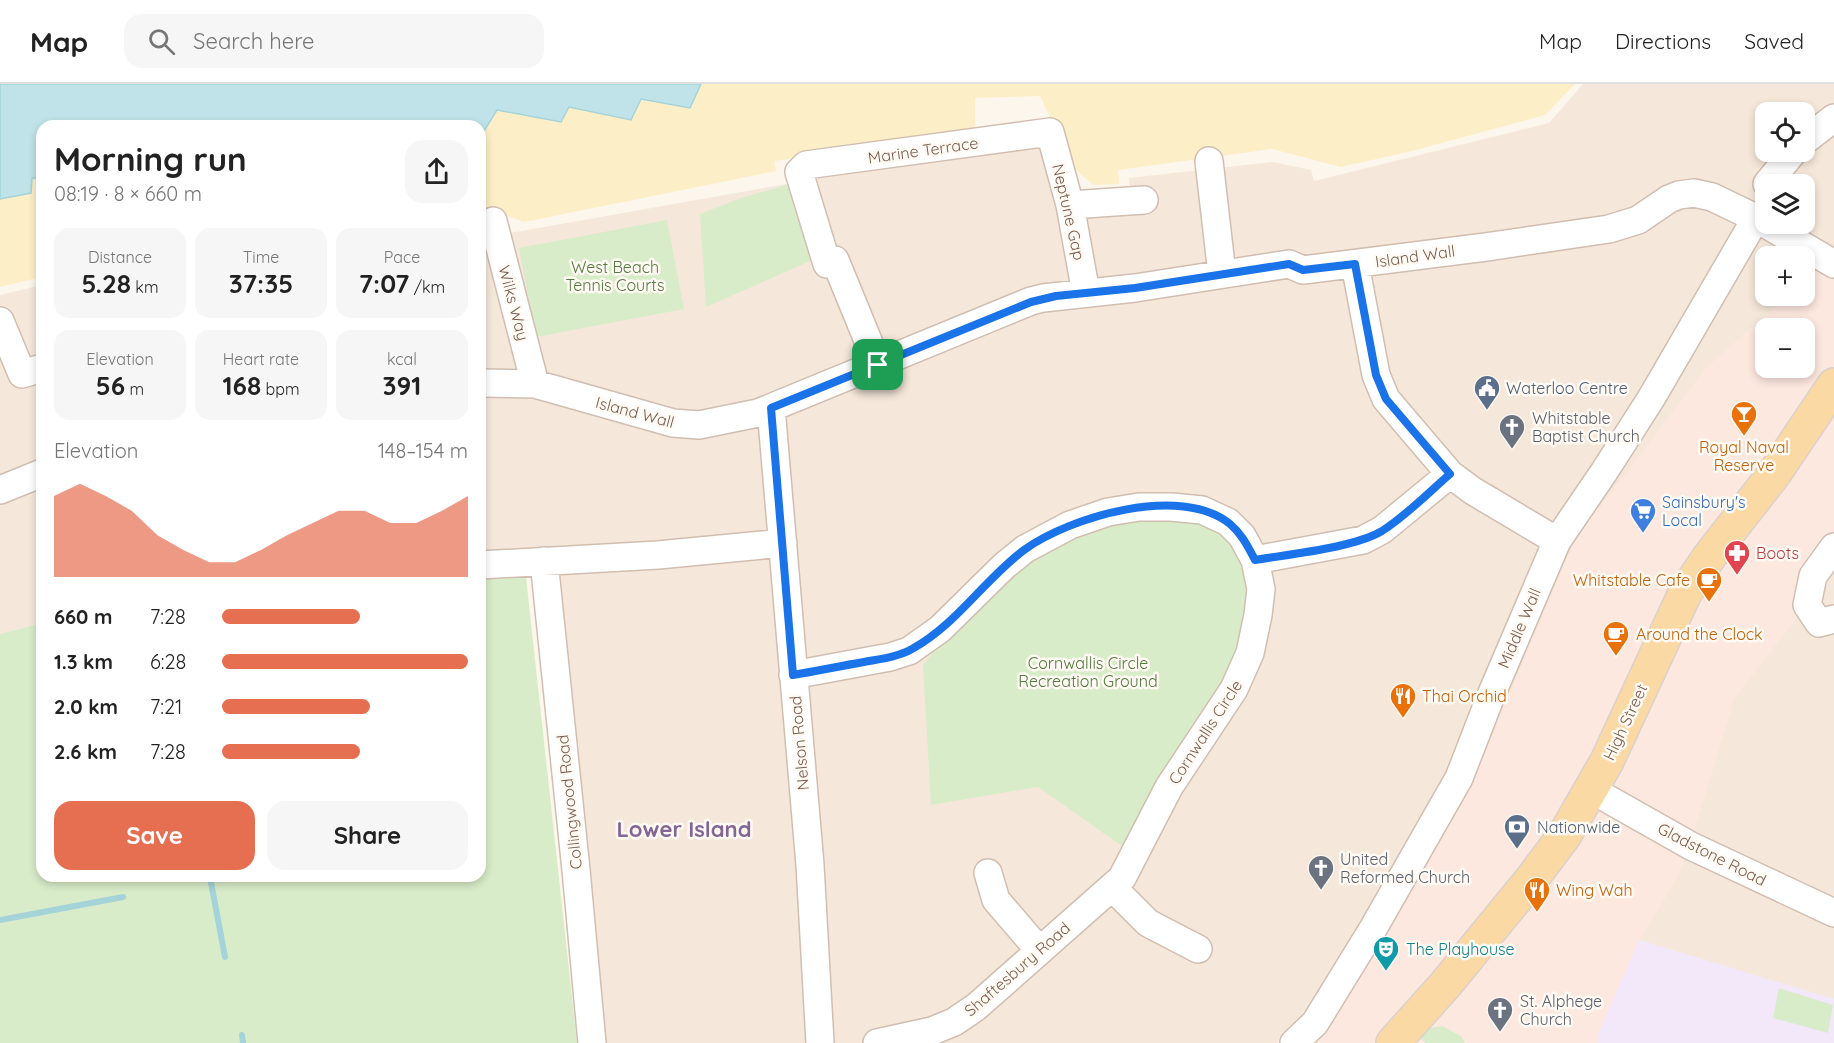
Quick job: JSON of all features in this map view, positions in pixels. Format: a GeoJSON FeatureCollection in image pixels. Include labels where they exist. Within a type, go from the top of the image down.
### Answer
{"type":"FeatureCollection","features":[{"type":"Feature","properties":{"kind":"main road","name":"High Street"},"geometry":{"type":"LineString","coordinates":[[1394,1043],[1445,986],[1564,836],[1592,790],[1685,593],[1709,557],[1774,474],[1834,385]]}},
{"type":"Feature","properties":{"kind":"street"},"geometry":{"type":"LineString","coordinates":[[1815,133],[1834,118]]}},
{"type":"Feature","properties":{"kind":"street","name":"Marine Terrace"},"geometry":{"type":"LineString","coordinates":[[878,365],[835,260],[827,264],[799,172],[806,165],[1050,132]]}},
{"type":"Feature","properties":{"kind":"street","name":"Neptune Gap"},"geometry":{"type":"LineString","coordinates":[[1050,132],[1070,205],[1086,293]]}},
{"type":"Feature","properties":{"kind":"street"},"geometry":{"type":"LineString","coordinates":[[1209,161],[1222,274]]}},
{"type":"Feature","properties":{"kind":"street","name":"Middle Wall"},"geometry":{"type":"LineString","coordinates":[[1775,174],[1785,162]]}},
{"type":"Feature","properties":{"kind":"street","name":"Island Wall"},"geometry":{"type":"LineString","coordinates":[[486,383],[535,384],[673,423],[699,425],[758,413],[1031,302],[1056,296],[1135,288],[1289,264],[1303,270],[1569,236],[1609,229],[1638,220],[1659,204],[1679,195],[1694,193],[1712,197],[1755,218]]}},
{"type":"Feature","properties":{"kind":"street"},"geometry":{"type":"LineString","coordinates":[[1070,205],[1144,200]]}},
{"type":"Feature","properties":{"kind":"street","name":"Wilks Way"},"geometry":{"type":"LineString","coordinates":[[493,221],[535,384]]}},
{"type":"Feature","properties":{"kind":"street","name":"Middle Wall"},"geometry":{"type":"LineString","coordinates":[[1294,1043],[1315,1023],[1374,927],[1459,778],[1492,693],[1557,541],[1652,397],[1755,224]]}},
{"type":"Feature","properties":{"kind":"street","name":"Island Wall"},"geometry":{"type":"LineString","coordinates":[[1783,234],[1834,264]]}},
{"type":"Feature","properties":{"kind":"street"},"geometry":{"type":"LineString","coordinates":[[1355,264],[1376,375],[1386,399],[1450,474],[1473,491],[1557,541]]}},
{"type":"Feature","properties":{"kind":"street"},"geometry":{"type":"LineString","coordinates":[[0,321],[22,374],[36,370]]}},
{"type":"Feature","properties":{"kind":"street","name":"Nelson Road"},"geometry":{"type":"LineString","coordinates":[[771,408],[810,865],[820,1043]]}},
{"type":"Feature","properties":{"kind":"street"},"geometry":{"type":"LineString","coordinates":[[4,477],[36,474]]}},
{"type":"Feature","properties":{"kind":"street"},"geometry":{"type":"LineString","coordinates":[[1255,560],[1363,540],[1382,530],[1450,474]]}},
{"type":"Feature","properties":{"kind":"street","name":"Cornwallis Circle"},"geometry":{"type":"LineString","coordinates":[[793,675],[890,657],[909,651],[940,629],[1004,566],[1025,549],[1070,525],[1108,512],[1150,507],[1202,510],[1228,522],[1242,536],[1255,560],[1261,589],[1258,615],[1244,670],[1157,807],[1122,878],[1112,886]]}},
{"type":"Feature","properties":{"kind":"street"},"geometry":{"type":"LineString","coordinates":[[486,565],[658,555],[783,543]]}},
{"type":"Feature","properties":{"kind":"street"},"geometry":{"type":"LineString","coordinates":[[1834,547],[1813,576],[1807,605],[1819,623],[1834,619]]}},
{"type":"Feature","properties":{"kind":"street","name":"Collingwood Road"},"geometry":{"type":"LineString","coordinates":[[544,561],[576,870],[591,1043]]}},
{"type":"Feature","properties":{"kind":"street","name":"Gladstone Road"},"geometry":{"type":"LineString","coordinates":[[1592,790],[1691,846],[1834,913]]}},
{"type":"Feature","properties":{"kind":"street"},"geometry":{"type":"LineString","coordinates":[[988,873],[996,900],[1039,950]]}},
{"type":"Feature","properties":{"kind":"street"},"geometry":{"type":"LineString","coordinates":[[1112,886],[1148,922],[1198,949]]}},
{"type":"Feature","properties":{"kind":"street","name":"Shaftesbury Road"},"geometry":{"type":"LineString","coordinates":[[877,1043],[932,1031],[954,1022],[976,1007],[1112,886]]}},
{"type":"Feature","properties":{"kind":"shaded area"},"geometry":{"type":"Polygon","coordinates":[[[1583,84],[1834,84],[1834,1043],[596,1043],[548,561],[486,564],[486,236],[1045,138],[1081,198],[1130,193],[1129,178],[1273,162],[1311,170],[1314,181],[1549,123],[1583,84]]]}},
{"type":"Feature","properties":{"kind":"shaded area"},"geometry":{"type":"Polygon","coordinates":[[[1834,255],[1834,570],[1735,697],[1685,859],[1676,880],[1639,940],[1598,1034],[1597,1043],[1273,1043],[1335,992],[1436,848],[1488,747],[1575,540],[1707,367],[1755,325],[1755,378],[1815,378],[1815,318],[1763,318],[1777,306],[1815,306],[1815,272],[1834,255]]]}},
{"type":"Feature","properties":{"kind":"shaded area"},"geometry":{"type":"Polygon","coordinates":[[[36,286],[36,625],[0,634],[0,295],[36,286]]]}},
{"type":"Feature","properties":{"kind":"shaded area"},"geometry":{"type":"Polygon","coordinates":[[[1639,940],[1834,999],[1834,1043],[1597,1043],[1598,1034],[1639,940]]]}},
{"type":"Feature","properties":{"kind":"green space","name":"West Beach Tennis Courts"},"geometry":{"type":"Polygon","coordinates":[[[796,182],[817,258],[706,307],[700,214],[741,198],[796,182]]]}},
{"type":"Feature","properties":{"kind":"green space","name":"West Beach Tennis Courts"},"geometry":{"type":"Polygon","coordinates":[[[667,220],[684,309],[536,337],[519,248],[667,220]]]}},
{"type":"Feature","properties":{"kind":"green space","name":"Cornwallis Circle Recreation Ground"},"geometry":{"type":"Polygon","coordinates":[[[1185,517],[1222,530],[1252,578],[1241,659],[1126,849],[1038,787],[931,805],[923,665],[954,626],[1011,572],[1081,532],[1136,519],[1185,517]]]}},
{"type":"Feature","properties":{"kind":"green space"},"geometry":{"type":"Polygon","coordinates":[[[525,568],[577,1043],[0,1043],[0,634],[36,625],[36,882],[486,882],[486,571],[525,568]]]}},
{"type":"Feature","properties":{"kind":"green space"},"geometry":{"type":"Polygon","coordinates":[[[1779,988],[1833,1005],[1828,1033],[1773,1018],[1779,988]]]}},
{"type":"Feature","properties":{"kind":"green space"},"geometry":{"type":"Polygon","coordinates":[[[1442,1026],[1461,1036],[1465,1043],[1426,1043],[1420,1038],[1430,1028],[1442,1026]]]}},
{"type":"Feature","properties":{"kind":"sand"},"geometry":{"type":"Polygon","coordinates":[[[273,84],[1575,84],[1545,115],[1412,151],[1341,167],[1272,149],[1118,170],[1119,184],[1093,185],[1074,168],[1040,96],[975,98],[975,133],[774,161],[776,171],[524,222],[494,211],[486,212],[486,120],[92,120],[273,84]]]}},
{"type":"Feature","properties":{"kind":"sand"},"geometry":{"type":"Polygon","coordinates":[[[36,131],[36,278],[0,287],[0,138],[36,131]]]}},
{"type":"Feature","properties":{"kind":"water"},"geometry":{"type":"Polygon","coordinates":[[[0,84],[701,84],[690,108],[641,99],[631,120],[569,107],[561,122],[497,110],[486,128],[486,120],[36,120],[36,178],[32,178],[31,193],[0,199],[0,84]]]}},
{"type":"Feature","properties":{"kind":"waterway"},"geometry":{"type":"LineString","coordinates":[[211,882],[225,957]]}},
{"type":"Feature","properties":{"kind":"waterway"},"geometry":{"type":"LineString","coordinates":[[0,920],[123,897]]}},
{"type":"Feature","properties":{"kind":"waterway"},"geometry":{"type":"LineString","coordinates":[[242,1035],[243,1043]]}},
{"type":"Feature","properties":{"kind":"place","name":"Waterloo Centre"},"geometry":{"type":"Point","coordinates":[1487,411]}},
{"type":"Feature","properties":{"kind":"place","name":"Royal Naval Reserve"},"geometry":{"type":"Point","coordinates":[1744,437]}},
{"type":"Feature","properties":{"kind":"place","name":"Whitstable Baptist Church"},"geometry":{"type":"Point","coordinates":[1512,450]}},
{"type":"Feature","properties":{"kind":"place","name":"Sainsbury's Local"},"geometry":{"type":"Point","coordinates":[1643,534]}},
{"type":"Feature","properties":{"kind":"place","name":"Boots"},"geometry":{"type":"Point","coordinates":[1737,576]}},
{"type":"Feature","properties":{"kind":"place","name":"Whitstable Cafe"},"geometry":{"type":"Point","coordinates":[1709,603]}},
{"type":"Feature","properties":{"kind":"place","name":"Around the Clock"},"geometry":{"type":"Point","coordinates":[1616,657]}},
{"type":"Feature","properties":{"kind":"place","name":"Thai Orchid"},"geometry":{"type":"Point","coordinates":[1403,719]}},
{"type":"Feature","properties":{"kind":"place","name":"Nationwide"},"geometry":{"type":"Point","coordinates":[1517,850]}},
{"type":"Feature","properties":{"kind":"place","name":"United Reformed Church"},"geometry":{"type":"Point","coordinates":[1321,891]}},
{"type":"Feature","properties":{"kind":"place","name":"Wing Wah"},"geometry":{"type":"Point","coordinates":[1537,913]}},
{"type":"Feature","properties":{"kind":"place","name":"The Playhouse"},"geometry":{"type":"Point","coordinates":[1386,972]}},
{"type":"Feature","properties":{"kind":"place","name":"St. Alphege Church"},"geometry":{"type":"Point","coordinates":[1500,1033]}},
{"type":"Feature","properties":{"kind":"district","name":"Lower Island"},"geometry":{"type":"Point","coordinates":[684,829]}},
{"type":"Feature","properties":{"kind":"route"},"geometry":{"type":"LineString","coordinates":[[1289,264],[1303,270],[1355,264],[1376,375],[1386,399],[1450,474],[1406,512],[1382,530],[1363,540],[1255,560],[1242,536],[1228,522],[1202,510],[1139,507],[1108,512],[1070,525],[1025,549],[1004,566],[940,629],[909,651],[890,657],[793,675],[771,408],[878,365],[1043,298],[1135,288],[1289,264]]}}]}
